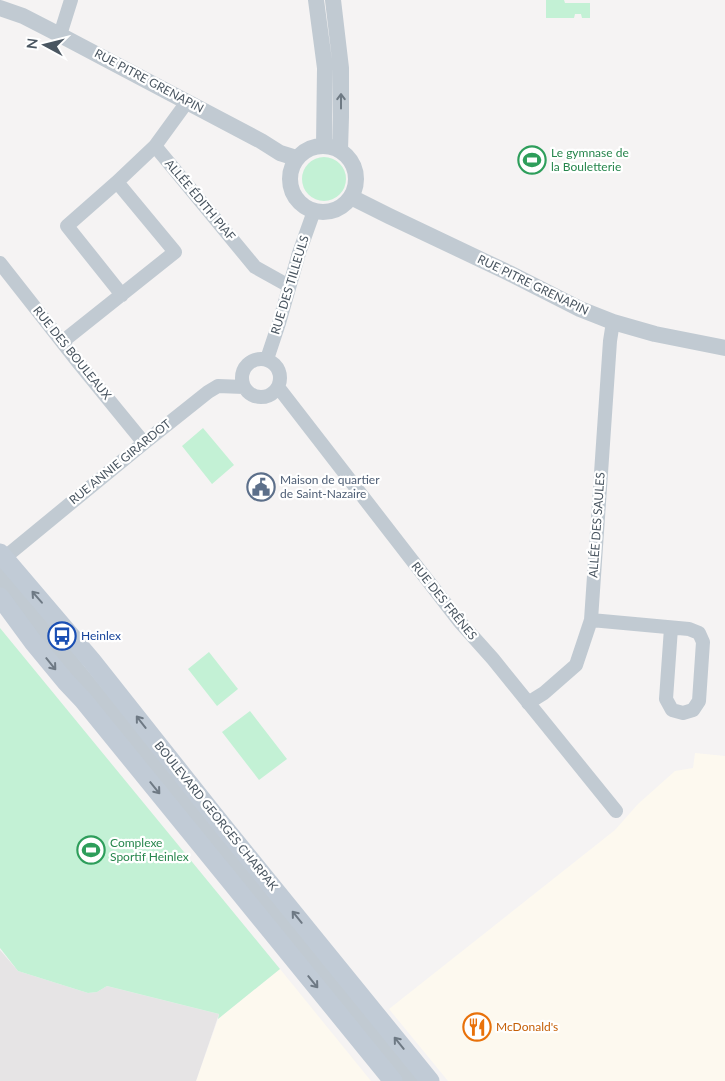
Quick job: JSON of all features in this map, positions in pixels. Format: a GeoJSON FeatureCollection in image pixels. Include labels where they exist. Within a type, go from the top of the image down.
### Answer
{"type":"FeatureCollection","features":[{"type":"Feature","properties":{"kind":"main road","name":"BOULEVARD GEORGES CHARPAK"},"geometry":{"type":"LineString","coordinates":[[1,562],[92,661],[220,823],[430,1081]]}},
{"type":"Feature","properties":{"kind":"main road"},"geometry":{"type":"LineString","coordinates":[[0,597],[44,656],[83,700],[393,1081]]}},
{"type":"Feature","properties":{"kind":"street"},"geometry":{"type":"LineString","coordinates":[[60,35],[71,0]]}},
{"type":"Feature","properties":{"kind":"street"},"geometry":{"type":"LineString","coordinates":[[316,0],[325,68],[332,147]]}},
{"type":"Feature","properties":{"kind":"street"},"geometry":{"type":"LineString","coordinates":[[332,147],[341,117],[341,68],[333,0]]}},
{"type":"Feature","properties":{"kind":"street","name":"RUE PITRE GRENAPIN"},"geometry":{"type":"LineString","coordinates":[[0,8],[23,16],[261,141],[280,153],[296,158]]}},
{"type":"Feature","properties":{"kind":"street"},"geometry":{"type":"LineString","coordinates":[[122,295],[67,226],[118,182],[155,146],[187,102]]}},
{"type":"Feature","properties":{"kind":"street","name":"ALLÉE ÉDITH PIAF"},"geometry":{"type":"LineString","coordinates":[[155,146],[255,267],[290,286]]}},
{"type":"Feature","properties":{"kind":"street"},"geometry":{"type":"LineString","coordinates":[[313,146],[332,147],[348,157],[354,166],[356,176],[355,187],[351,197],[344,205],[335,210],[314,211],[304,207],[291,190],[289,179],[291,168],[296,158],[313,146]]}},
{"type":"Feature","properties":{"kind":"street"},"geometry":{"type":"LineString","coordinates":[[62,342],[175,252],[118,182]]}},
{"type":"Feature","properties":{"kind":"street","name":"RUE PITRE GRENAPIN"},"geometry":{"type":"LineString","coordinates":[[351,197],[580,309],[613,322],[654,334],[725,348]]}},
{"type":"Feature","properties":{"kind":"street","name":"RUE DES TILLEULS"},"geometry":{"type":"LineString","coordinates":[[267,359],[299,253],[314,211]]}},
{"type":"Feature","properties":{"kind":"street","name":"RUE DES BOULEAUX"},"geometry":{"type":"LineString","coordinates":[[0,263],[144,442]]}},
{"type":"Feature","properties":{"kind":"street","name":"ALLÉE DES SAULES"},"geometry":{"type":"LineString","coordinates":[[528,703],[544,694],[576,665],[591,620],[610,341],[613,322]]}},
{"type":"Feature","properties":{"kind":"street"},"geometry":{"type":"LineString","coordinates":[[267,359],[274,363],[280,375],[278,387],[270,395],[260,397],[252,395],[244,387],[242,378],[247,365],[256,360],[267,359]]}},
{"type":"Feature","properties":{"kind":"street","name":"RUE ANNIE GIRARDOT"},"geometry":{"type":"LineString","coordinates":[[1,562],[144,442],[212,390],[218,386],[244,387]]}},
{"type":"Feature","properties":{"kind":"street","name":"RUE DES FRÊNES"},"geometry":{"type":"LineString","coordinates":[[278,387],[459,621],[493,659],[616,811]]}},
{"type":"Feature","properties":{"kind":"street"},"geometry":{"type":"LineString","coordinates":[[1,562],[411,1081]]}},
{"type":"Feature","properties":{"kind":"street"},"geometry":{"type":"LineString","coordinates":[[591,620],[689,629],[698,633],[703,642],[699,701],[693,710],[683,713],[672,710],[666,699],[671,628]]}},
{"type":"Feature","properties":{"kind":"shaded area"},"geometry":{"type":"Polygon","coordinates":[[[695,753],[725,756],[725,1081],[448,1081],[389,1009],[615,830],[638,804],[675,771],[693,768],[695,753]]]}},
{"type":"Feature","properties":{"kind":"shaded area"},"geometry":{"type":"Polygon","coordinates":[[[0,950],[18,971],[88,993],[97,992],[107,986],[219,1014],[196,1081],[0,1081],[0,950]]]}},
{"type":"Feature","properties":{"kind":"shaded area"},"geometry":{"type":"Polygon","coordinates":[[[280,969],[371,1081],[196,1081],[218,1019],[280,969]]]}},
{"type":"Feature","properties":{"kind":"green space"},"geometry":{"type":"Polygon","coordinates":[[[546,0],[564,0],[565,3],[590,3],[590,18],[582,18],[581,14],[575,14],[574,18],[546,18],[546,0]]]}},
{"type":"Feature","properties":{"kind":"green space"},"geometry":{"type":"Polygon","coordinates":[[[328,157],[340,163],[345,170],[345,188],[340,195],[333,200],[320,201],[312,198],[305,191],[302,175],[305,167],[312,160],[328,157]]]}},
{"type":"Feature","properties":{"kind":"green space"},"geometry":{"type":"Polygon","coordinates":[[[203,428],[234,465],[212,484],[182,446],[203,428]]]}},
{"type":"Feature","properties":{"kind":"green space","name":"Complexe Sportif Heinlex"},"geometry":{"type":"Polygon","coordinates":[[[0,628],[280,969],[218,1019],[219,1014],[107,986],[97,992],[88,993],[18,971],[0,948],[0,628]]]}},
{"type":"Feature","properties":{"kind":"green space"},"geometry":{"type":"Polygon","coordinates":[[[209,652],[238,689],[217,706],[188,669],[209,652]]]}},
{"type":"Feature","properties":{"kind":"green space"},"geometry":{"type":"Polygon","coordinates":[[[250,711],[287,759],[259,780],[222,732],[250,711]]]}},
{"type":"Feature","properties":{"kind":"place","name":"Le gymnase de la Bouletterie"},"geometry":{"type":"Point","coordinates":[532,160]}},
{"type":"Feature","properties":{"kind":"place","name":"Maison de quartier de Saint-Nazaire"},"geometry":{"type":"Point","coordinates":[261,487]}},
{"type":"Feature","properties":{"kind":"place","name":"Heinlex"},"geometry":{"type":"Point","coordinates":[62,636]}},
{"type":"Feature","properties":{"kind":"place","name":"Complexe Sportif Heinlex"},"geometry":{"type":"Point","coordinates":[91,850]}},
{"type":"Feature","properties":{"kind":"place","name":"McDonald's"},"geometry":{"type":"Point","coordinates":[477,1027]}}]}
